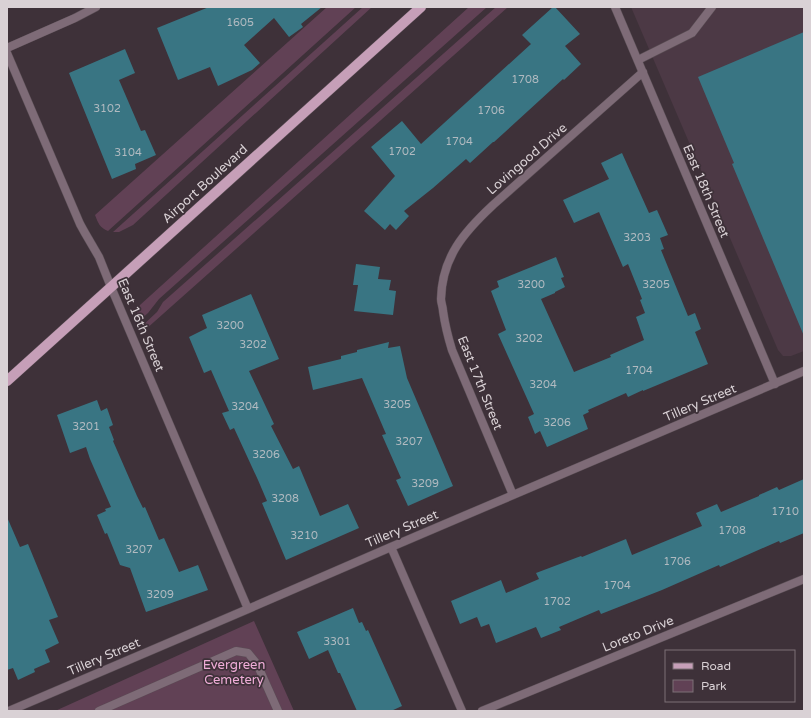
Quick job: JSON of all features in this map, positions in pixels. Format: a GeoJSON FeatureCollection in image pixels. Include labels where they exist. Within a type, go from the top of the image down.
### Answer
{"type":"FeatureCollection","features":[{"type":"Feature","properties":{"kind":"main road","name":"Airport Boulevard"},"geometry":{"type":"LineString","coordinates":[[7,381],[421,7]]}},
{"type":"Feature","properties":{"kind":"street"},"geometry":{"type":"LineString","coordinates":[[7,48],[75,18],[96,7]]}},
{"type":"Feature","properties":{"kind":"street","name":"East 18th Street"},"geometry":{"type":"LineString","coordinates":[[615,7],[775,384]]}},
{"type":"Feature","properties":{"kind":"street"},"geometry":{"type":"LineString","coordinates":[[638,60],[692,33],[712,7]]}},
{"type":"Feature","properties":{"kind":"street","name":"East 16th Street"},"geometry":{"type":"LineString","coordinates":[[7,53],[80,224],[99,257],[248,609]]}},
{"type":"Feature","properties":{"kind":"street","name":"Lovingood Drive"},"geometry":{"type":"LineString","coordinates":[[444,277],[449,260],[456,246],[475,222],[643,72]]}},
{"type":"Feature","properties":{"kind":"street","name":"East 17th Street"},"geometry":{"type":"LineString","coordinates":[[444,277],[441,300],[446,329],[452,350],[513,495]]}},
{"type":"Feature","properties":{"kind":"street","name":"Tillery Street"},"geometry":{"type":"LineString","coordinates":[[9,711],[804,371]]}},
{"type":"Feature","properties":{"kind":"street"},"geometry":{"type":"LineString","coordinates":[[391,547],[462,711]]}},
{"type":"Feature","properties":{"kind":"street","name":"Loreto Drive"},"geometry":{"type":"LineString","coordinates":[[482,711],[804,579]]}},
{"type":"Feature","properties":{"kind":"street"},"geometry":{"type":"LineString","coordinates":[[99,711],[236,651],[248,653],[257,664],[278,711]]}},
{"type":"Feature","properties":{"kind":"shaded area"},"geometry":{"type":"Polygon","coordinates":[[[631,7],[804,7],[804,351],[791,356],[783,356],[778,350],[631,7]]]}},
{"type":"Feature","properties":{"kind":"green space"},"geometry":{"type":"Polygon","coordinates":[[[327,7],[356,7],[108,231],[101,227],[95,215],[327,7]]]}},
{"type":"Feature","properties":{"kind":"green space"},"geometry":{"type":"Polygon","coordinates":[[[363,7],[372,7],[133,225],[119,232],[113,232],[363,7]]]}},
{"type":"Feature","properties":{"kind":"green space"},"geometry":{"type":"Polygon","coordinates":[[[469,7],[487,7],[159,299],[148,313],[139,321],[137,312],[140,305],[469,7]]]}},
{"type":"Feature","properties":{"kind":"green space"},"geometry":{"type":"Polygon","coordinates":[[[496,7],[508,7],[145,330],[142,326],[157,312],[163,302],[496,7]]]}},
{"type":"Feature","properties":{"kind":"green space","name":"Evergreen Cemetery"},"geometry":{"type":"Polygon","coordinates":[[[254,621],[294,711],[55,711],[254,621]]]}},
{"type":"Feature","properties":{"kind":"building"},"geometry":{"type":"Polygon","coordinates":[[[209,7],[322,7],[301,24],[303,27],[289,37],[274,18],[244,45],[260,63],[252,70],[218,86],[210,67],[178,80],[157,28],[209,7]]]}},
{"type":"Feature","properties":{"kind":"building"},"geometry":{"type":"Polygon","coordinates":[[[553,7],[555,7],[580,34],[565,46],[581,64],[470,163],[466,159],[404,211],[409,216],[396,230],[390,224],[385,230],[364,211],[395,176],[371,147],[402,121],[421,144],[531,44],[522,35],[553,7]]]}},
{"type":"Feature","properties":{"kind":"building"},"geometry":{"type":"Polygon","coordinates":[[[804,32],[804,336],[732,164],[734,163],[698,77],[804,32]]]}},
{"type":"Feature","properties":{"kind":"building"},"geometry":{"type":"Polygon","coordinates":[[[125,49],[135,73],[119,80],[141,131],[145,130],[156,155],[135,164],[136,169],[112,179],[69,73],[125,49]]]}},
{"type":"Feature","properties":{"kind":"building"},"geometry":{"type":"Polygon","coordinates":[[[622,153],[649,213],[657,210],[668,235],[660,238],[664,249],[661,250],[688,316],[695,313],[701,329],[695,332],[708,364],[628,397],[626,393],[588,410],[589,412],[583,415],[588,429],[547,447],[540,431],[535,434],[528,417],[534,414],[498,334],[506,330],[491,291],[499,287],[497,281],[556,257],[564,277],[561,278],[565,287],[541,299],[574,372],[611,357],[610,355],[644,340],[636,317],[645,313],[640,300],[642,299],[628,264],[623,267],[599,212],[574,223],[563,200],[609,179],[601,163],[622,153]]]}},
{"type":"Feature","properties":{"kind":"building"},"geometry":{"type":"Polygon","coordinates":[[[356,264],[380,267],[378,279],[391,280],[389,290],[396,291],[393,315],[354,311],[358,285],[353,285],[356,264]]]}},
{"type":"Feature","properties":{"kind":"building"},"geometry":{"type":"Polygon","coordinates":[[[251,294],[279,359],[249,371],[274,424],[271,426],[293,469],[299,466],[320,516],[348,504],[359,528],[286,560],[262,503],[267,501],[258,480],[234,428],[230,430],[222,413],[229,411],[211,370],[204,373],[189,337],[207,328],[202,315],[251,294]]]}},
{"type":"Feature","properties":{"kind":"building"},"geometry":{"type":"Polygon","coordinates":[[[389,342],[388,348],[400,346],[407,378],[453,486],[408,506],[396,480],[401,478],[382,435],[386,434],[362,378],[313,390],[308,367],[341,359],[341,356],[357,352],[357,350],[389,342]]]}},
{"type":"Feature","properties":{"kind":"building"},"geometry":{"type":"Polygon","coordinates":[[[97,400],[101,411],[107,408],[113,425],[109,427],[114,440],[113,441],[137,496],[143,508],[145,507],[159,540],[164,538],[179,572],[198,565],[208,590],[146,612],[130,568],[120,565],[107,533],[105,534],[97,515],[106,511],[105,509],[111,507],[86,447],[70,453],[57,415],[97,400]]]}},
{"type":"Feature","properties":{"kind":"building"},"geometry":{"type":"Polygon","coordinates":[[[804,479],[804,533],[780,543],[779,541],[720,567],[719,565],[662,590],[601,614],[599,610],[559,627],[561,630],[541,638],[536,627],[496,643],[489,624],[481,627],[477,617],[460,624],[451,601],[501,580],[506,593],[539,579],[536,573],[581,556],[582,557],[626,539],[632,555],[702,526],[696,513],[717,504],[721,512],[777,487],[779,490],[804,479]]]}},
{"type":"Feature","properties":{"kind":"building"},"geometry":{"type":"Polygon","coordinates":[[[7,517],[20,547],[28,544],[58,617],[49,620],[59,643],[45,650],[50,662],[34,669],[35,672],[18,680],[13,668],[7,670],[7,517]]]}},
{"type":"Feature","properties":{"kind":"building"},"geometry":{"type":"Polygon","coordinates":[[[353,608],[359,623],[362,622],[366,631],[368,630],[402,706],[391,711],[357,711],[328,650],[309,659],[297,632],[353,608]]]}}]}
